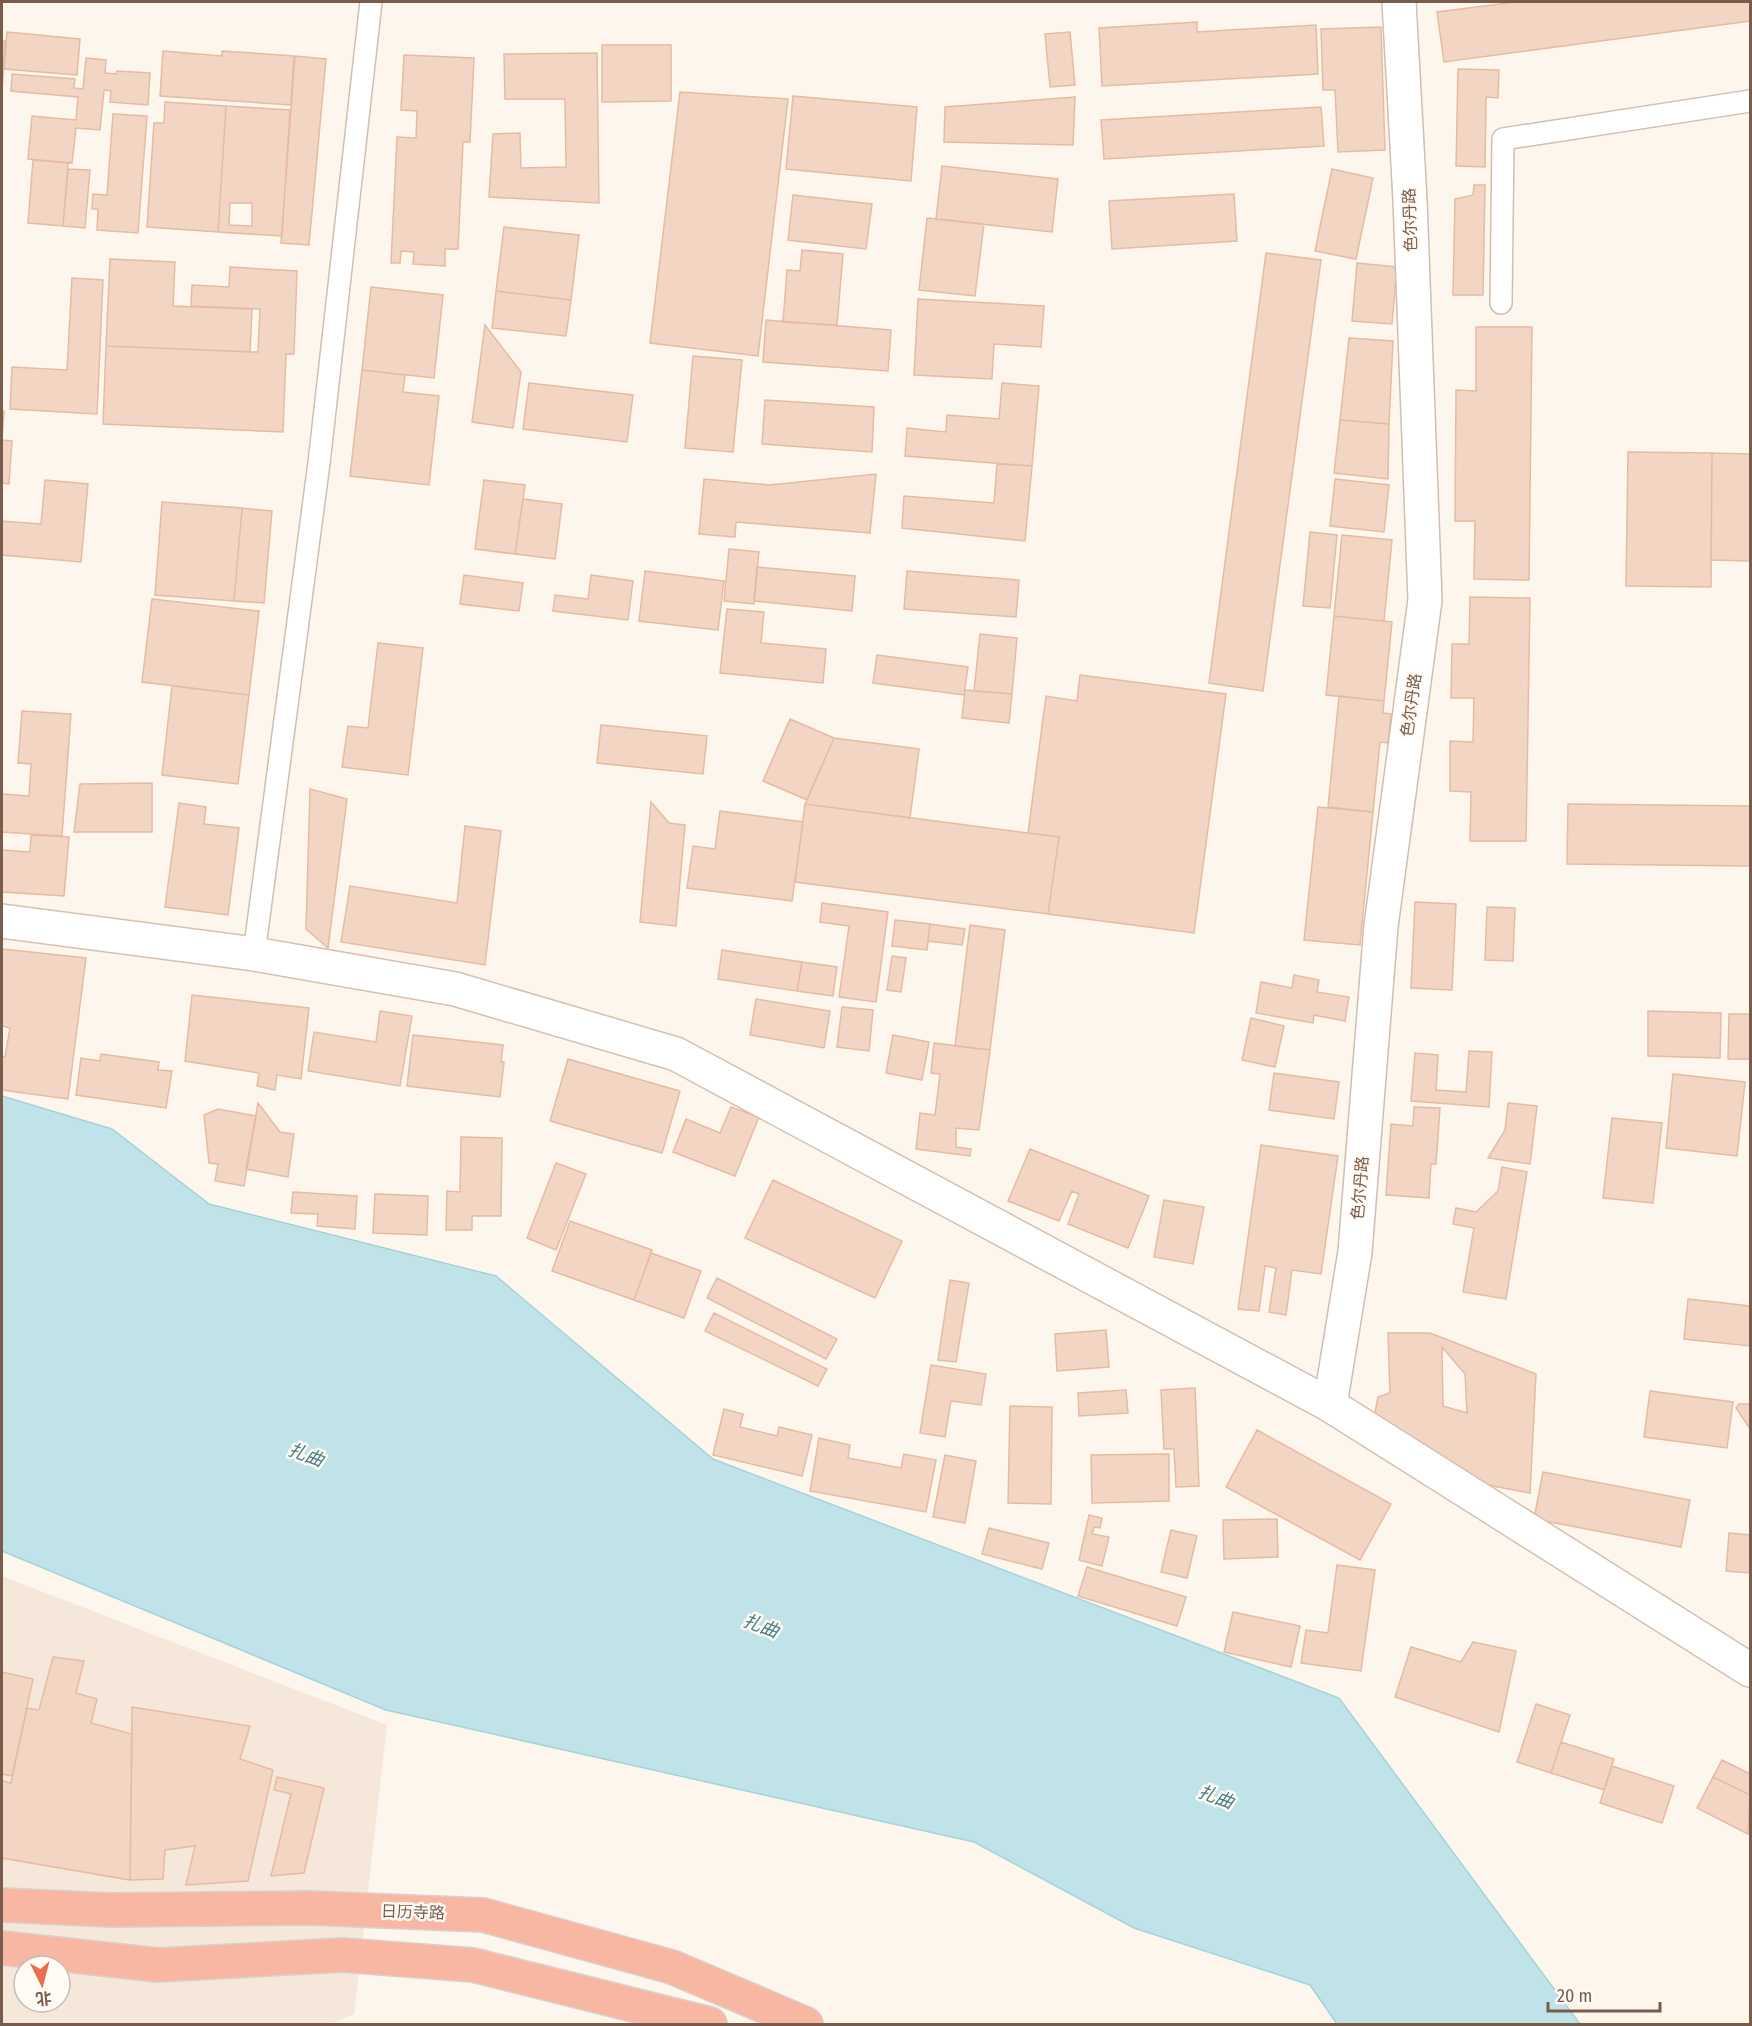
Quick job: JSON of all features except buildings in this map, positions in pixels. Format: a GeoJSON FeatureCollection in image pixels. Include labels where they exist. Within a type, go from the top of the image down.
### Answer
{"type":"FeatureCollection","features":[{"type":"Feature","properties":{"kind":"highway","name":"日历寺路"},"geometry":{"type":"LineString","coordinates":[[2,1905],[111,1910],[311,1908],[483,1915],[672,1967],[806,2025]]}},
{"type":"Feature","properties":{"kind":"highway"},"geometry":{"type":"LineString","coordinates":[[2,1948],[158,1965],[343,1955],[472,1965],[710,2025]]}},
{"type":"Feature","properties":{"kind":"street","name":"色尔丹路"},"geometry":{"type":"LineString","coordinates":[[1330,1405],[1355,1252],[1381,926],[1425,600],[1410,200],[1399,2]]}},
{"type":"Feature","properties":{"kind":"street"},"geometry":{"type":"LineString","coordinates":[[2,921],[254,954],[454,989],[676,1054],[1330,1405],[1750,1670]]}},
{"type":"Feature","properties":{"kind":"lane"},"geometry":{"type":"LineString","coordinates":[[254,954],[319,463],[371,2]]}},
{"type":"Feature","properties":{"kind":"lane"},"geometry":{"type":"LineString","coordinates":[[1501,303],[1503,139],[1750,101]]}},
{"type":"Feature","properties":{"kind":"shaded area"},"geometry":{"type":"Polygon","coordinates":[[[2,1576],[387,1725],[354,2014],[331,2024],[2,2024],[2,1576]]]}},
{"type":"Feature","properties":{"kind":"water","name":"扎曲"},"geometry":{"type":"Polygon","coordinates":[[[2,1096],[112,1129],[209,1204],[496,1276],[713,1459],[1339,1698],[1580,2024],[1337,2024],[1310,1985],[1134,1928],[974,1842],[386,1710],[2,1551],[2,1096]]]}}]}
